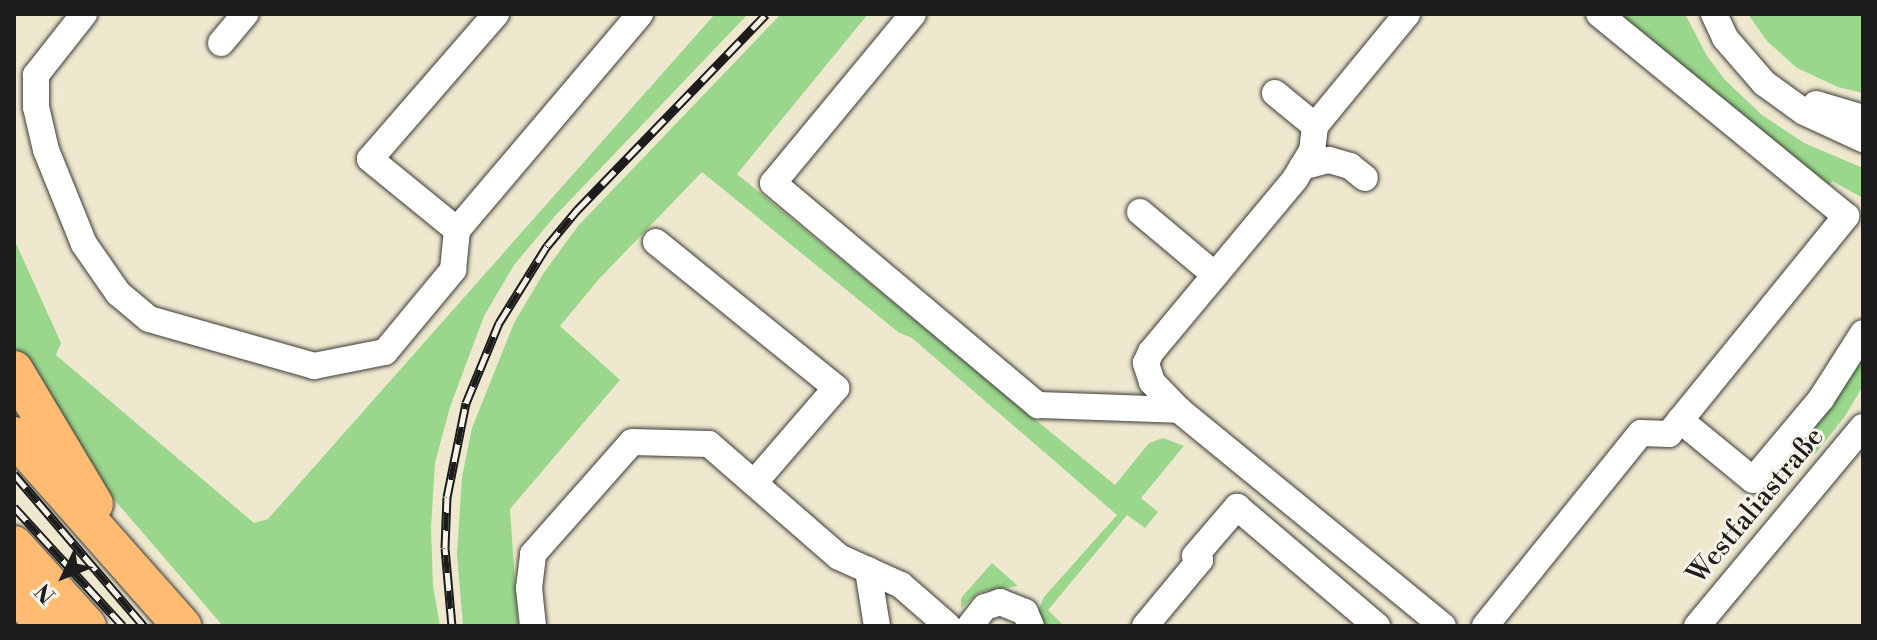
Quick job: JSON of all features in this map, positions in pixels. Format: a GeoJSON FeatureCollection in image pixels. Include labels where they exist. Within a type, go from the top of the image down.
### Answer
{"type":"FeatureCollection","features":[{"type":"Feature","properties":{"kind":"highway"},"geometry":{"type":"LineString","coordinates":[[14,370],[81,477],[122,560]]}},
{"type":"Feature","properties":{"kind":"highway"},"geometry":{"type":"LineString","coordinates":[[14,436],[182,626]]}},
{"type":"Feature","properties":{"kind":"highway"},"geometry":{"type":"LineString","coordinates":[[14,545],[87,626]]}},
{"type":"Feature","properties":{"kind":"highway"},"geometry":{"type":"LineString","coordinates":[[14,594],[49,626]]}},
{"type":"Feature","properties":{"kind":"street"},"geometry":{"type":"LineString","coordinates":[[84,14],[36,75],[36,107],[46,150],[84,244],[118,293],[149,319],[314,366],[385,352],[453,270],[457,230],[640,14]]}},
{"type":"Feature","properties":{"kind":"street"},"geometry":{"type":"LineString","coordinates":[[221,43],[245,14]]}},
{"type":"Feature","properties":{"kind":"street"},"geometry":{"type":"LineString","coordinates":[[457,230],[370,159],[496,14]]}},
{"type":"Feature","properties":{"kind":"street"},"geometry":{"type":"LineString","coordinates":[[913,14],[773,183],[1038,405],[1179,410]]}},
{"type":"Feature","properties":{"kind":"street"},"geometry":{"type":"LineString","coordinates":[[1407,14],[1315,126],[1312,151],[1302,167],[1151,352],[1146,363],[1152,382],[1179,410],[1443,626]]}},
{"type":"Feature","properties":{"kind":"street"},"geometry":{"type":"LineString","coordinates":[[1485,626],[1641,433],[1669,434],[1854,223],[1599,14]]}},
{"type":"Feature","properties":{"kind":"street"},"geometry":{"type":"LineString","coordinates":[[1714,14],[1739,56],[1774,91],[1835,129],[1863,139]]}},
{"type":"Feature","properties":{"kind":"street"},"geometry":{"type":"LineString","coordinates":[[1774,91],[1863,118]]}},
{"type":"Feature","properties":{"kind":"street"},"geometry":{"type":"LineString","coordinates":[[1275,93],[1315,126]]}},
{"type":"Feature","properties":{"kind":"street"},"geometry":{"type":"LineString","coordinates":[[1302,167],[1329,160],[1350,166],[1365,178]]}},
{"type":"Feature","properties":{"kind":"street"},"geometry":{"type":"LineString","coordinates":[[1140,212],[1215,275]]}},
{"type":"Feature","properties":{"kind":"street"},"geometry":{"type":"LineString","coordinates":[[656,242],[836,388],[754,483]]}},
{"type":"Feature","properties":{"kind":"street"},"geometry":{"type":"LineString","coordinates":[[1680,420],[1753,480],[1821,399],[1863,333]]}},
{"type":"Feature","properties":{"kind":"street","name":"Westfaliastraße"},"geometry":{"type":"LineString","coordinates":[[1697,626],[1863,427]]}},
{"type":"Feature","properties":{"kind":"street"},"geometry":{"type":"LineString","coordinates":[[533,626],[529,588],[533,554],[632,442],[709,444],[839,557],[901,585],[945,623]]}},
{"type":"Feature","properties":{"kind":"street"},"geometry":{"type":"LineString","coordinates":[[1145,626],[1200,560],[1195,556],[1237,507],[1377,626]]}},
{"type":"Feature","properties":{"kind":"street"},"geometry":{"type":"LineString","coordinates":[[868,570],[877,626]]}},
{"type":"Feature","properties":{"kind":"street"},"geometry":{"type":"LineString","coordinates":[[970,626],[985,607],[1000,602],[1025,612],[1031,626]]}},
{"type":"Feature","properties":{"kind":"green space"},"geometry":{"type":"Polygon","coordinates":[[[715,14],[748,14],[555,216],[514,265],[484,316],[450,407],[435,463],[431,527],[433,586],[440,626],[223,626],[93,475],[14,346],[14,239],[61,343],[56,355],[254,523],[268,519],[715,14]]]}},
{"type":"Feature","properties":{"kind":"green space"},"geometry":{"type":"Polygon","coordinates":[[[781,14],[868,14],[737,174],[1115,485],[1149,443],[1163,438],[1184,446],[1141,498],[1158,512],[1145,528],[1127,515],[1048,610],[1063,625],[1042,626],[1038,611],[1044,597],[1117,515],[912,338],[898,332],[702,172],[599,279],[560,326],[620,380],[510,509],[518,626],[463,626],[457,554],[462,477],[472,428],[514,323],[543,274],[578,226],[781,14]]]}},
{"type":"Feature","properties":{"kind":"green space"},"geometry":{"type":"Polygon","coordinates":[[[1615,14],[1685,14],[1707,56],[1725,80],[1762,115],[1804,143],[1863,168],[1863,198],[1832,181],[1828,186],[1615,14]]]}},
{"type":"Feature","properties":{"kind":"green space"},"geometry":{"type":"Polygon","coordinates":[[[1748,14],[1863,14],[1863,93],[1838,87],[1797,68],[1767,41],[1748,14]]]}},
{"type":"Feature","properties":{"kind":"green space"},"geometry":{"type":"Polygon","coordinates":[[[1863,346],[1863,386],[1845,416],[1816,453],[1765,501],[1753,492],[1863,346]]]}},
{"type":"Feature","properties":{"kind":"green space"},"geometry":{"type":"Polygon","coordinates":[[[992,563],[1018,586],[980,592],[961,608],[961,598],[992,563]]]}},
{"type":"Feature","properties":{"kind":"railway"},"geometry":{"type":"LineString","coordinates":[[452,626],[445,548],[447,497],[466,403],[499,323],[547,246],[577,210],[766,14]]}},
{"type":"Feature","properties":{"kind":"railway"},"geometry":{"type":"LineString","coordinates":[[14,474],[144,626]]}},
{"type":"Feature","properties":{"kind":"railway"},"geometry":{"type":"LineString","coordinates":[[14,507],[123,626]]}}]}
